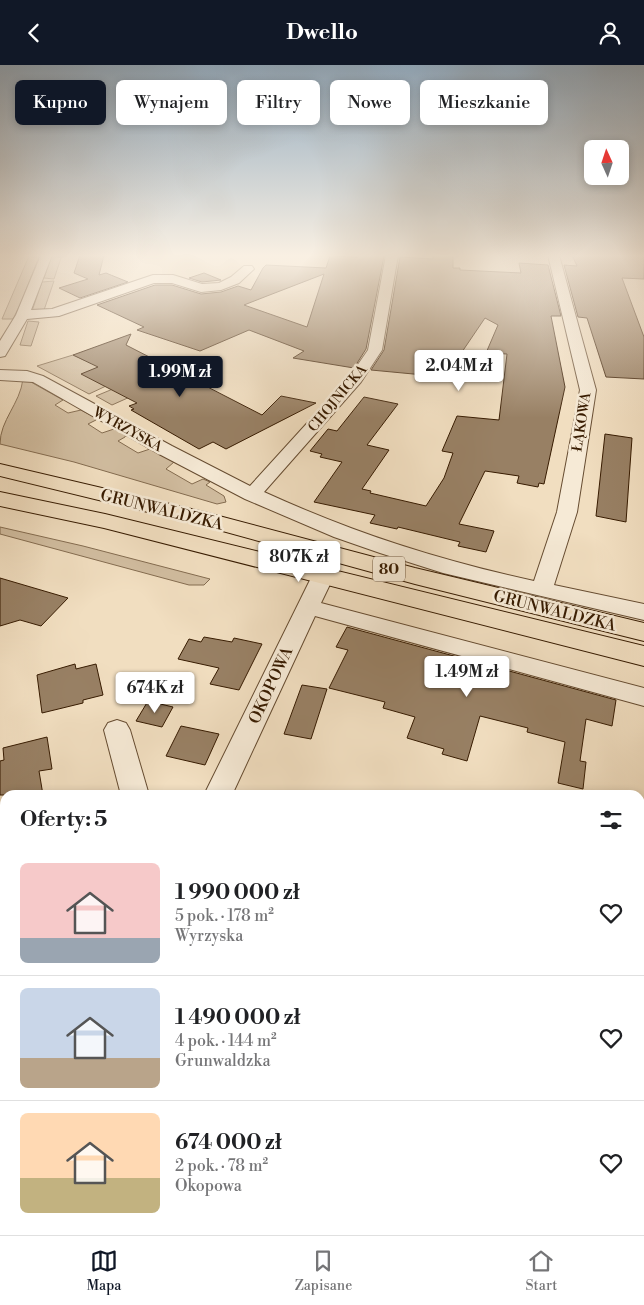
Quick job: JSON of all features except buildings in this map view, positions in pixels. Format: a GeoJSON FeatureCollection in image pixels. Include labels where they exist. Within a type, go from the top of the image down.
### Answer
{"type":"FeatureCollection","features":[{"type":"Feature","properties":{"kind":"main road","name":"GRUNWALDZKA"},"geometry":{"type":"LineString","coordinates":[[0,469],[204,519],[415,576],[644,632]]}},
{"type":"Feature","properties":{"kind":"main road","name":"GRUNWALDZKA"},"geometry":{"type":"LineString","coordinates":[[0,499],[105,521],[644,656]]}},
{"type":"Feature","properties":{"kind":"street"},"geometry":{"type":"LineString","coordinates":[[0,353],[5,336],[23,315],[25,310]]}},
{"type":"Feature","properties":{"kind":"street"},"geometry":{"type":"LineString","coordinates":[[23,315],[54,313],[64,310]]}},
{"type":"Feature","properties":{"kind":"street","name":"CHOJNICKA"},"geometry":{"type":"LineString","coordinates":[[252,495],[356,379],[375,350],[382,310]]}},
{"type":"Feature","properties":{"kind":"street","name":"ŁĄKOWA"},"geometry":{"type":"LineString","coordinates":[[542,589],[567,512],[588,390],[568,310]]}},
{"type":"Feature","properties":{"kind":"street","name":"WYRZYSKA"},"geometry":{"type":"LineString","coordinates":[[0,375],[27,376],[38,379],[218,479],[283,509],[388,549],[430,562],[644,612]]}},
{"type":"Feature","properties":{"kind":"street","name":"OKOPOWA"},"geometry":{"type":"LineString","coordinates":[[220,790],[323,576]]}},
{"type":"Feature","properties":{"kind":"street"},"geometry":{"type":"LineString","coordinates":[[308,607],[644,697]]}},
{"type":"Feature","properties":{"kind":"street"},"geometry":{"type":"LineString","coordinates":[[118,730],[133,790]]}},
{"type":"Feature","properties":{"kind":"shaded area"},"geometry":{"type":"Polygon","coordinates":[[[6,310],[18,310],[13,319],[2,319],[6,310]]]}},
{"type":"Feature","properties":{"kind":"shaded area"},"geometry":{"type":"Polygon","coordinates":[[[32,310],[44,310],[43,313],[32,310]]]}},
{"type":"Feature","properties":{"kind":"shaded area"},"geometry":{"type":"Polygon","coordinates":[[[28,321],[39,322],[31,346],[20,345],[28,321]]]}},
{"type":"Feature","properties":{"kind":"shaded area"},"geometry":{"type":"Polygon","coordinates":[[[73,355],[84,360],[94,357],[170,379],[112,405],[96,396],[132,381],[106,386],[89,394],[37,366],[73,355]]]}},
{"type":"Feature","properties":{"kind":"shaded area"},"geometry":{"type":"Polygon","coordinates":[[[23,379],[63,400],[55,405],[68,413],[81,410],[96,418],[96,420],[88,424],[102,433],[114,429],[126,435],[118,441],[138,453],[150,449],[174,462],[166,469],[192,484],[203,479],[210,482],[206,485],[224,496],[226,502],[217,504],[74,462],[0,444],[3,427],[18,396],[23,379]]]}},
{"type":"Feature","properties":{"kind":"shaded area"},"geometry":{"type":"Polygon","coordinates":[[[0,527],[83,546],[210,579],[204,585],[189,585],[0,534],[0,527]]]}}]}
